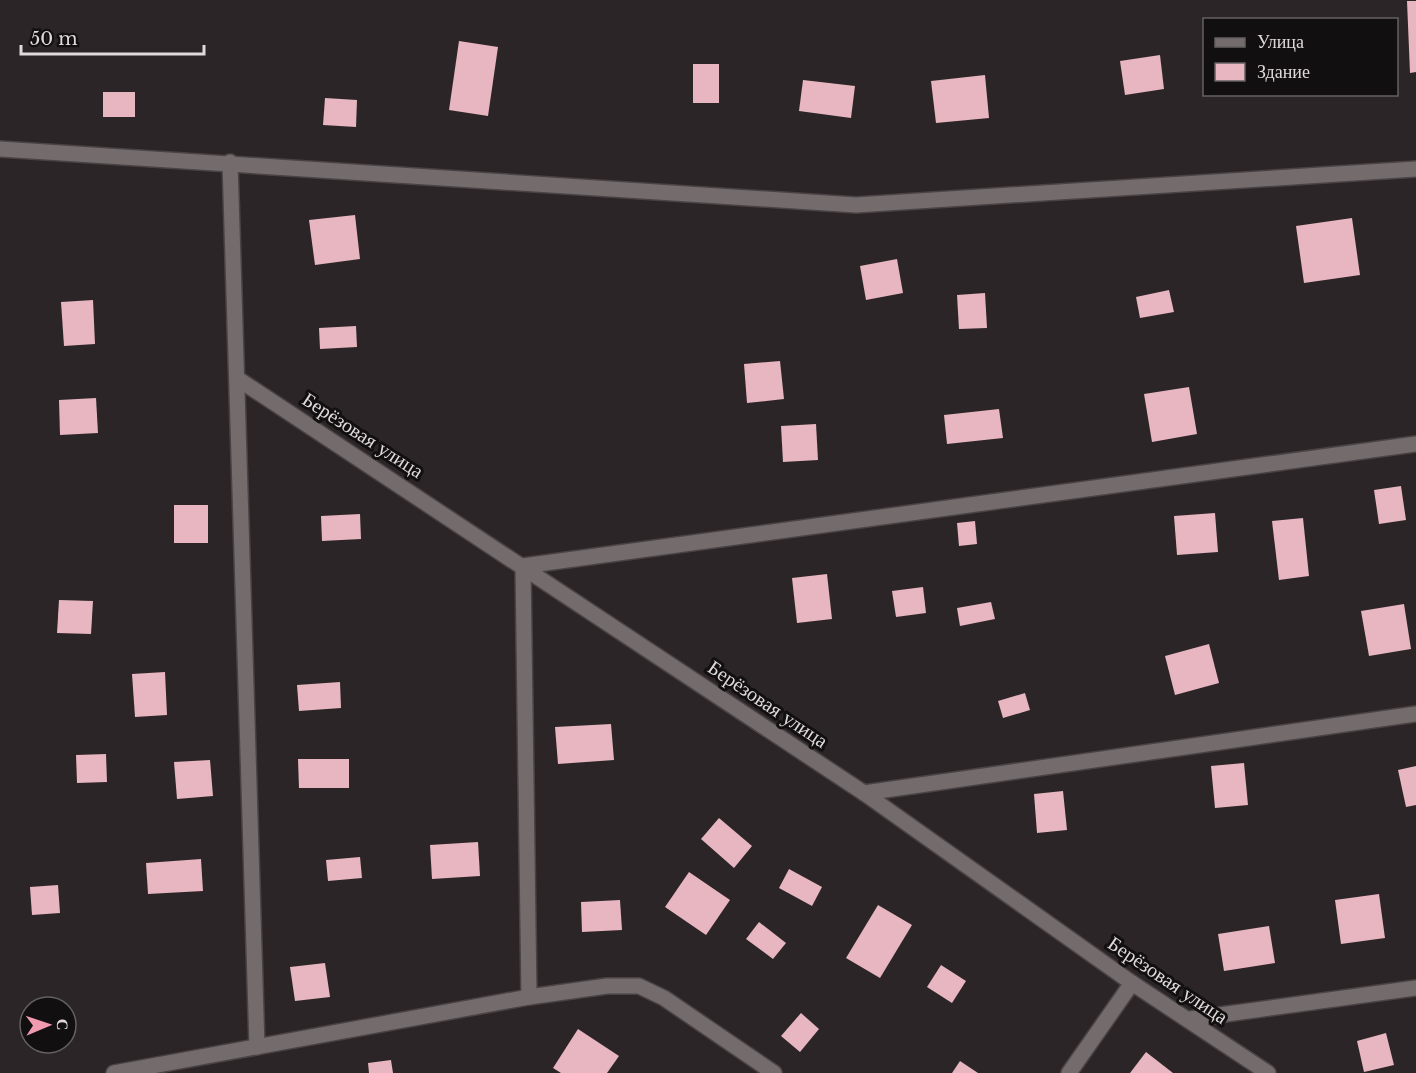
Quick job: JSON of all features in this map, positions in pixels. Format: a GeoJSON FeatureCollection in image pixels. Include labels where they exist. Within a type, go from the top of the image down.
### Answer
{"type":"FeatureCollection","features":[{"type":"Feature","properties":{"kind":"street"},"geometry":{"type":"LineString","coordinates":[[0,149],[230,162],[856,205],[1416,169]]}},
{"type":"Feature","properties":{"kind":"street"},"geometry":{"type":"LineString","coordinates":[[230,162],[257,1047]]}},
{"type":"Feature","properties":{"kind":"street","name":"Берёзовая улица"},"geometry":{"type":"LineString","coordinates":[[238,379],[864,793],[1131,983],[1190,1019],[1268,1073]]}},
{"type":"Feature","properties":{"kind":"street"},"geometry":{"type":"LineString","coordinates":[[529,997],[523,566],[1416,444]]}},
{"type":"Feature","properties":{"kind":"street"},"geometry":{"type":"LineString","coordinates":[[864,793],[1416,714]]}},
{"type":"Feature","properties":{"kind":"street"},"geometry":{"type":"LineString","coordinates":[[1069,1073],[1131,983]]}},
{"type":"Feature","properties":{"kind":"street"},"geometry":{"type":"LineString","coordinates":[[114,1073],[529,997],[607,986],[639,986],[664,998],[774,1073]]}},
{"type":"Feature","properties":{"kind":"street"},"geometry":{"type":"LineString","coordinates":[[1190,1019],[1416,988]]}},
{"type":"Feature","properties":{"kind":"building"},"geometry":{"type":"Polygon","coordinates":[[[1407,1],[1416,1],[1416,72],[1410,73],[1407,1]]]}},
{"type":"Feature","properties":{"kind":"building"},"geometry":{"type":"Polygon","coordinates":[[[459,41],[498,47],[488,116],[449,110],[459,41]]]}},
{"type":"Feature","properties":{"kind":"building"},"geometry":{"type":"Polygon","coordinates":[[[1160,55],[1164,89],[1125,95],[1120,61],[1160,55]]]}},
{"type":"Feature","properties":{"kind":"building"},"geometry":{"type":"Polygon","coordinates":[[[693,64],[719,64],[719,103],[693,103],[693,64]]]}},
{"type":"Feature","properties":{"kind":"building"},"geometry":{"type":"Polygon","coordinates":[[[985,75],[989,118],[936,123],[931,81],[985,75]]]}},
{"type":"Feature","properties":{"kind":"building"},"geometry":{"type":"Polygon","coordinates":[[[803,80],[855,86],[851,118],[799,111],[803,80]]]}},
{"type":"Feature","properties":{"kind":"building"},"geometry":{"type":"Polygon","coordinates":[[[103,92],[135,92],[135,117],[103,117],[103,92]]]}},
{"type":"Feature","properties":{"kind":"building"},"geometry":{"type":"Polygon","coordinates":[[[325,98],[357,100],[356,127],[323,125],[325,98]]]}},
{"type":"Feature","properties":{"kind":"building"},"geometry":{"type":"Polygon","coordinates":[[[355,215],[360,259],[315,265],[309,220],[355,215]]]}},
{"type":"Feature","properties":{"kind":"building"},"geometry":{"type":"Polygon","coordinates":[[[1352,218],[1360,275],[1304,283],[1296,226],[1352,218]]]}},
{"type":"Feature","properties":{"kind":"building"},"geometry":{"type":"Polygon","coordinates":[[[897,259],[903,293],[866,300],[860,266],[897,259]]]}},
{"type":"Feature","properties":{"kind":"building"},"geometry":{"type":"Polygon","coordinates":[[[1169,290],[1174,312],[1140,318],[1136,297],[1169,290]]]}},
{"type":"Feature","properties":{"kind":"building"},"geometry":{"type":"Polygon","coordinates":[[[985,293],[987,328],[959,329],[957,295],[985,293]]]}},
{"type":"Feature","properties":{"kind":"building"},"geometry":{"type":"Polygon","coordinates":[[[93,300],[95,344],[64,346],[61,302],[93,300]]]}},
{"type":"Feature","properties":{"kind":"building"},"geometry":{"type":"Polygon","coordinates":[[[356,326],[357,347],[320,349],[319,328],[356,326]]]}},
{"type":"Feature","properties":{"kind":"building"},"geometry":{"type":"Polygon","coordinates":[[[780,361],[784,399],[747,403],[744,364],[780,361]]]}},
{"type":"Feature","properties":{"kind":"building"},"geometry":{"type":"Polygon","coordinates":[[[1189,387],[1197,434],[1152,442],[1144,394],[1189,387]]]}},
{"type":"Feature","properties":{"kind":"building"},"geometry":{"type":"Polygon","coordinates":[[[96,398],[98,433],[60,435],[59,400],[96,398]]]}},
{"type":"Feature","properties":{"kind":"building"},"geometry":{"type":"Polygon","coordinates":[[[999,409],[1003,438],[947,444],[944,415],[999,409]]]}},
{"type":"Feature","properties":{"kind":"building"},"geometry":{"type":"Polygon","coordinates":[[[816,424],[818,460],[783,462],[781,426],[816,424]]]}},
{"type":"Feature","properties":{"kind":"building"},"geometry":{"type":"Polygon","coordinates":[[[1401,486],[1406,520],[1379,524],[1374,490],[1401,486]]]}},
{"type":"Feature","properties":{"kind":"building"},"geometry":{"type":"Polygon","coordinates":[[[174,505],[208,505],[208,543],[174,543],[174,505]]]}},
{"type":"Feature","properties":{"kind":"building"},"geometry":{"type":"Polygon","coordinates":[[[1215,513],[1218,552],[1177,555],[1174,516],[1215,513]]]}},
{"type":"Feature","properties":{"kind":"building"},"geometry":{"type":"Polygon","coordinates":[[[360,514],[361,539],[322,541],[321,516],[360,514]]]}},
{"type":"Feature","properties":{"kind":"building"},"geometry":{"type":"Polygon","coordinates":[[[1303,518],[1309,576],[1279,580],[1272,521],[1303,518]]]}},
{"type":"Feature","properties":{"kind":"building"},"geometry":{"type":"Polygon","coordinates":[[[975,521],[977,544],[959,546],[957,523],[975,521]]]}},
{"type":"Feature","properties":{"kind":"building"},"geometry":{"type":"Polygon","coordinates":[[[827,574],[832,619],[797,623],[792,578],[827,574]]]}},
{"type":"Feature","properties":{"kind":"building"},"geometry":{"type":"Polygon","coordinates":[[[923,587],[926,613],[896,617],[892,591],[923,587]]]}},
{"type":"Feature","properties":{"kind":"building"},"geometry":{"type":"Polygon","coordinates":[[[59,600],[93,601],[91,634],[57,633],[59,600]]]}},
{"type":"Feature","properties":{"kind":"building"},"geometry":{"type":"Polygon","coordinates":[[[991,602],[995,619],[960,626],[957,608],[991,602]]]}},
{"type":"Feature","properties":{"kind":"building"},"geometry":{"type":"Polygon","coordinates":[[[1404,604],[1411,649],[1369,656],[1361,611],[1404,604]]]}},
{"type":"Feature","properties":{"kind":"building"},"geometry":{"type":"Polygon","coordinates":[[[1209,644],[1219,683],[1175,695],[1165,656],[1209,644]]]}},
{"type":"Feature","properties":{"kind":"building"},"geometry":{"type":"Polygon","coordinates":[[[165,672],[167,715],[135,717],[132,674],[165,672]]]}},
{"type":"Feature","properties":{"kind":"building"},"geometry":{"type":"Polygon","coordinates":[[[340,682],[341,708],[299,711],[297,685],[340,682]]]}},
{"type":"Feature","properties":{"kind":"building"},"geometry":{"type":"Polygon","coordinates":[[[1025,693],[1030,710],[1003,718],[998,701],[1025,693]]]}},
{"type":"Feature","properties":{"kind":"building"},"geometry":{"type":"Polygon","coordinates":[[[611,724],[614,760],[558,764],[555,727],[611,724]]]}},
{"type":"Feature","properties":{"kind":"building"},"geometry":{"type":"Polygon","coordinates":[[[106,754],[107,782],[77,783],[76,755],[106,754]]]}},
{"type":"Feature","properties":{"kind":"building"},"geometry":{"type":"Polygon","coordinates":[[[298,759],[349,759],[349,788],[299,788],[298,759]]]}},
{"type":"Feature","properties":{"kind":"building"},"geometry":{"type":"Polygon","coordinates":[[[210,760],[213,796],[177,799],[174,762],[210,760]]]}},
{"type":"Feature","properties":{"kind":"building"},"geometry":{"type":"Polygon","coordinates":[[[1244,763],[1248,805],[1215,808],[1211,766],[1244,763]]]}},
{"type":"Feature","properties":{"kind":"building"},"geometry":{"type":"Polygon","coordinates":[[[1416,766],[1416,805],[1406,807],[1398,770],[1416,766]]]}},
{"type":"Feature","properties":{"kind":"building"},"geometry":{"type":"Polygon","coordinates":[[[1063,791],[1067,830],[1037,833],[1034,794],[1063,791]]]}},
{"type":"Feature","properties":{"kind":"building"},"geometry":{"type":"Polygon","coordinates":[[[719,818],[752,846],[734,868],[701,839],[719,818]]]}},
{"type":"Feature","properties":{"kind":"building"},"geometry":{"type":"Polygon","coordinates":[[[478,842],[480,876],[432,879],[430,845],[478,842]]]}},
{"type":"Feature","properties":{"kind":"building"},"geometry":{"type":"Polygon","coordinates":[[[360,857],[362,878],[328,881],[326,860],[360,857]]]}},
{"type":"Feature","properties":{"kind":"building"},"geometry":{"type":"Polygon","coordinates":[[[201,859],[203,891],[148,894],[146,863],[201,859]]]}},
{"type":"Feature","properties":{"kind":"building"},"geometry":{"type":"Polygon","coordinates":[[[789,869],[822,887],[812,906],[779,888],[789,869]]]}},
{"type":"Feature","properties":{"kind":"building"},"geometry":{"type":"Polygon","coordinates":[[[689,872],[730,900],[706,935],[665,907],[689,872]]]}},
{"type":"Feature","properties":{"kind":"building"},"geometry":{"type":"Polygon","coordinates":[[[58,885],[60,913],[32,915],[30,887],[58,885]]]}},
{"type":"Feature","properties":{"kind":"building"},"geometry":{"type":"Polygon","coordinates":[[[1379,894],[1385,938],[1341,944],[1335,900],[1379,894]]]}},
{"type":"Feature","properties":{"kind":"building"},"geometry":{"type":"Polygon","coordinates":[[[620,900],[622,930],[582,932],[581,902],[620,900]]]}},
{"type":"Feature","properties":{"kind":"building"},"geometry":{"type":"Polygon","coordinates":[[[878,905],[912,925],[880,978],[846,958],[878,905]]]}},
{"type":"Feature","properties":{"kind":"building"},"geometry":{"type":"Polygon","coordinates":[[[759,922],[786,943],[773,959],[746,939],[759,922]]]}},
{"type":"Feature","properties":{"kind":"building"},"geometry":{"type":"Polygon","coordinates":[[[1269,926],[1275,963],[1224,971],[1218,934],[1269,926]]]}},
{"type":"Feature","properties":{"kind":"building"},"geometry":{"type":"Polygon","coordinates":[[[325,963],[330,997],[295,1001],[290,967],[325,963]]]}},
{"type":"Feature","properties":{"kind":"building"},"geometry":{"type":"Polygon","coordinates":[[[941,965],[966,981],[952,1003],[927,987],[941,965]]]}},
{"type":"Feature","properties":{"kind":"building"},"geometry":{"type":"Polygon","coordinates":[[[801,1013],[819,1029],[800,1052],[781,1036],[801,1013]]]}},
{"type":"Feature","properties":{"kind":"building"},"geometry":{"type":"Polygon","coordinates":[[[578,1029],[619,1056],[607,1073],[561,1073],[553,1068],[578,1029]]]}},
{"type":"Feature","properties":{"kind":"building"},"geometry":{"type":"Polygon","coordinates":[[[1386,1033],[1394,1065],[1364,1072],[1357,1041],[1386,1033]]]}},
{"type":"Feature","properties":{"kind":"building"},"geometry":{"type":"Polygon","coordinates":[[[1146,1052],[1173,1073],[1130,1073],[1146,1052]]]}},
{"type":"Feature","properties":{"kind":"building"},"geometry":{"type":"Polygon","coordinates":[[[391,1060],[393,1073],[369,1073],[368,1063],[391,1060]]]}},
{"type":"Feature","properties":{"kind":"building"},"geometry":{"type":"Polygon","coordinates":[[[960,1061],[978,1073],[952,1073],[960,1061]]]}}]}
